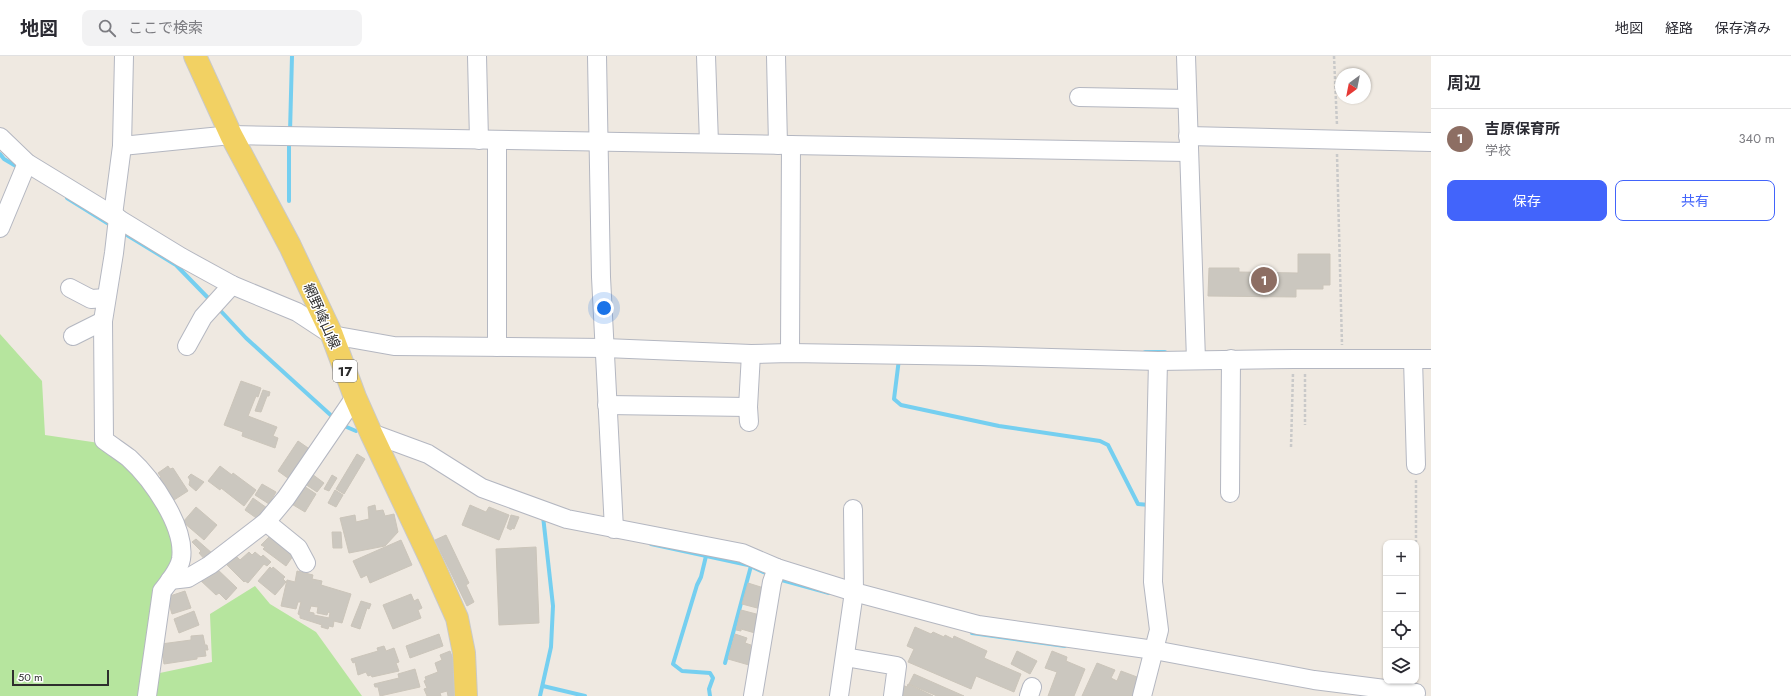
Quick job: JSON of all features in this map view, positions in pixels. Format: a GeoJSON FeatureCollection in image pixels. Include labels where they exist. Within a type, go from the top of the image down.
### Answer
{"type":"FeatureCollection","features":[{"type":"Feature","properties":{"kind":"main road","name":"網野峰山線"},"geometry":{"type":"LineString","coordinates":[[195,56],[231,135],[290,246],[332,335],[355,397],[457,618],[464,654],[466,696]]}},
{"type":"Feature","properties":{"kind":"street"},"geometry":{"type":"LineString","coordinates":[[124,56],[122,146],[116,216],[103,321],[104,440],[129,459],[150,481],[172,516],[182,545],[181,561],[162,591],[147,696]]}},
{"type":"Feature","properties":{"kind":"street"},"geometry":{"type":"LineString","coordinates":[[477,56],[478,140]]}},
{"type":"Feature","properties":{"kind":"street"},"geometry":{"type":"LineString","coordinates":[[597,56],[601,277],[614,529]]}},
{"type":"Feature","properties":{"kind":"street"},"geometry":{"type":"LineString","coordinates":[[706,56],[709,143]]}},
{"type":"Feature","properties":{"kind":"street"},"geometry":{"type":"LineString","coordinates":[[776,56],[784,145],[790,353]]}},
{"type":"Feature","properties":{"kind":"street"},"geometry":{"type":"LineString","coordinates":[[1186,56],[1196,360]]}},
{"type":"Feature","properties":{"kind":"street"},"geometry":{"type":"LineString","coordinates":[[1079,97],[1187,99]]}},
{"type":"Feature","properties":{"kind":"street"},"geometry":{"type":"LineString","coordinates":[[122,146],[231,135],[478,140],[599,140],[784,145],[1188,144],[1337,140],[1431,142]]}},
{"type":"Feature","properties":{"kind":"street"},"geometry":{"type":"LineString","coordinates":[[0,137],[27,163],[181,257],[232,285],[297,312],[332,335],[394,346],[605,348],[751,354],[790,353],[980,356],[1158,361],[1231,359],[1431,359]]}},
{"type":"Feature","properties":{"kind":"street"},"geometry":{"type":"LineString","coordinates":[[497,140],[497,347]]}},
{"type":"Feature","properties":{"kind":"street"},"geometry":{"type":"LineString","coordinates":[[0,228],[27,163]]}},
{"type":"Feature","properties":{"kind":"street"},"geometry":{"type":"LineString","coordinates":[[187,346],[203,317],[232,285]]}},
{"type":"Feature","properties":{"kind":"street"},"geometry":{"type":"LineString","coordinates":[[70,288],[91,299],[106,298]]}},
{"type":"Feature","properties":{"kind":"street"},"geometry":{"type":"LineString","coordinates":[[73,336],[103,321]]}},
{"type":"Feature","properties":{"kind":"street"},"geometry":{"type":"LineString","coordinates":[[607,405],[748,414],[751,354]]}},
{"type":"Feature","properties":{"kind":"street"},"geometry":{"type":"LineString","coordinates":[[1230,493],[1231,359]]}},
{"type":"Feature","properties":{"kind":"street"},"geometry":{"type":"LineString","coordinates":[[1413,359],[1416,465]]}},
{"type":"Feature","properties":{"kind":"street"},"geometry":{"type":"LineString","coordinates":[[1142,696],[1159,630],[1153,582],[1158,361]]}},
{"type":"Feature","properties":{"kind":"street"},"geometry":{"type":"LineString","coordinates":[[170,580],[188,578],[210,565],[266,522],[286,498],[355,397]]}},
{"type":"Feature","properties":{"kind":"street"},"geometry":{"type":"LineString","coordinates":[[371,433],[428,454],[482,488],[567,518],[614,529],[742,553],[777,568],[854,592],[978,625],[1154,650],[1314,680],[1416,693]]}},
{"type":"Feature","properties":{"kind":"street"},"geometry":{"type":"LineString","coordinates":[[840,696],[854,592],[853,510]]}},
{"type":"Feature","properties":{"kind":"street"},"geometry":{"type":"LineString","coordinates":[[266,522],[298,548],[306,563]]}},
{"type":"Feature","properties":{"kind":"street"},"geometry":{"type":"LineString","coordinates":[[753,696],[772,582],[777,568]]}},
{"type":"Feature","properties":{"kind":"street"},"geometry":{"type":"LineString","coordinates":[[845,657],[897,666],[893,696]]}},
{"type":"Feature","properties":{"kind":"path"},"geometry":{"type":"LineString","coordinates":[[1334,56],[1342,360]]}},
{"type":"Feature","properties":{"kind":"path"},"geometry":{"type":"LineString","coordinates":[[1299,359],[1305,425]]}},
{"type":"Feature","properties":{"kind":"path"},"geometry":{"type":"LineString","coordinates":[[1291,447],[1299,359]]}},
{"type":"Feature","properties":{"kind":"path"},"geometry":{"type":"LineString","coordinates":[[1416,465],[1416,540]]}},
{"type":"Feature","properties":{"kind":"green space"},"geometry":{"type":"Polygon","coordinates":[[[0,334],[42,381],[45,435],[99,443],[146,483],[176,546],[141,696],[0,696],[0,334]]]}},
{"type":"Feature","properties":{"kind":"green space"},"geometry":{"type":"Polygon","coordinates":[[[255,586],[270,604],[316,632],[362,696],[151,696],[155,674],[212,662],[210,614],[255,586]]]}},
{"type":"Feature","properties":{"kind":"building"},"geometry":{"type":"Polygon","coordinates":[[[1298,254],[1330,254],[1330,285],[1323,285],[1323,289],[1296,289],[1296,297],[1208,296],[1209,268],[1239,268],[1239,272],[1298,273],[1298,254]]]}},
{"type":"Feature","properties":{"kind":"building"},"geometry":{"type":"Polygon","coordinates":[[[241,381],[261,388],[248,416],[277,427],[273,436],[278,438],[275,448],[242,436],[243,432],[224,425],[241,381]]]}},
{"type":"Feature","properties":{"kind":"building"},"geometry":{"type":"Polygon","coordinates":[[[263,390],[270,392],[269,396],[267,396],[261,412],[255,411],[263,390]]]}},
{"type":"Feature","properties":{"kind":"building"},"geometry":{"type":"Polygon","coordinates":[[[298,441],[311,450],[292,481],[278,471],[298,441]]]}},
{"type":"Feature","properties":{"kind":"building"},"geometry":{"type":"Polygon","coordinates":[[[357,454],[365,459],[344,494],[336,489],[357,454]]]}},
{"type":"Feature","properties":{"kind":"building"},"geometry":{"type":"Polygon","coordinates":[[[168,466],[170,469],[173,468],[188,491],[174,500],[155,481],[161,477],[158,473],[168,466]]]}},
{"type":"Feature","properties":{"kind":"building"},"geometry":{"type":"Polygon","coordinates":[[[220,466],[232,475],[233,473],[256,490],[244,506],[221,488],[220,490],[208,481],[220,466]]]}},
{"type":"Feature","properties":{"kind":"building"},"geometry":{"type":"Polygon","coordinates":[[[191,474],[204,482],[196,491],[189,485],[190,480],[188,477],[191,474]]]}},
{"type":"Feature","properties":{"kind":"building"},"geometry":{"type":"Polygon","coordinates":[[[312,474],[324,483],[317,492],[305,484],[312,474]]]}},
{"type":"Feature","properties":{"kind":"building"},"geometry":{"type":"Polygon","coordinates":[[[332,475],[337,478],[329,491],[324,489],[332,475]]]}},
{"type":"Feature","properties":{"kind":"building"},"geometry":{"type":"Polygon","coordinates":[[[262,484],[276,492],[269,504],[255,495],[262,484]]]}},
{"type":"Feature","properties":{"kind":"building"},"geometry":{"type":"Polygon","coordinates":[[[304,486],[316,494],[305,512],[290,503],[304,486]]]}},
{"type":"Feature","properties":{"kind":"building"},"geometry":{"type":"Polygon","coordinates":[[[335,490],[343,495],[336,507],[328,503],[335,490]]]}},
{"type":"Feature","properties":{"kind":"building"},"geometry":{"type":"Polygon","coordinates":[[[253,498],[267,508],[259,520],[245,510],[253,498]]]}},
{"type":"Feature","properties":{"kind":"building"},"geometry":{"type":"Polygon","coordinates":[[[375,505],[376,511],[383,510],[385,516],[394,514],[398,532],[385,546],[349,553],[340,518],[355,515],[356,522],[369,519],[368,507],[375,505]]]}},
{"type":"Feature","properties":{"kind":"building"},"geometry":{"type":"Polygon","coordinates":[[[470,505],[486,512],[489,507],[509,515],[499,540],[462,525],[470,505]]]}},
{"type":"Feature","properties":{"kind":"building"},"geometry":{"type":"Polygon","coordinates":[[[196,507],[217,525],[204,540],[183,522],[196,507]]]}},
{"type":"Feature","properties":{"kind":"building"},"geometry":{"type":"Polygon","coordinates":[[[511,515],[519,517],[514,529],[512,528],[511,530],[507,528],[511,515]]]}},
{"type":"Feature","properties":{"kind":"building"},"geometry":{"type":"Polygon","coordinates":[[[332,532],[341,532],[342,548],[333,548],[332,532]]]}},
{"type":"Feature","properties":{"kind":"building"},"geometry":{"type":"Polygon","coordinates":[[[272,534],[294,550],[290,555],[293,556],[286,566],[263,549],[265,547],[261,545],[272,534]]]}},
{"type":"Feature","properties":{"kind":"building"},"geometry":{"type":"Polygon","coordinates":[[[446,535],[469,583],[466,585],[474,602],[467,606],[435,540],[446,535]]]}},
{"type":"Feature","properties":{"kind":"building"},"geometry":{"type":"Polygon","coordinates":[[[196,539],[213,554],[206,561],[199,553],[201,551],[192,542],[196,539]]]}},
{"type":"Feature","properties":{"kind":"building"},"geometry":{"type":"Polygon","coordinates":[[[401,540],[412,565],[370,583],[367,575],[361,578],[353,561],[401,540]]]}},
{"type":"Feature","properties":{"kind":"building"},"geometry":{"type":"Polygon","coordinates":[[[536,547],[539,623],[499,625],[496,549],[536,547]]]}},
{"type":"Feature","properties":{"kind":"building"},"geometry":{"type":"Polygon","coordinates":[[[249,552],[252,555],[255,552],[261,557],[263,555],[271,562],[267,566],[264,564],[248,583],[245,581],[244,582],[225,563],[234,554],[240,560],[249,552]]]}},
{"type":"Feature","properties":{"kind":"building"},"geometry":{"type":"Polygon","coordinates":[[[215,567],[237,588],[226,600],[219,593],[216,595],[199,579],[215,567]]]}},
{"type":"Feature","properties":{"kind":"building"},"geometry":{"type":"Polygon","coordinates":[[[270,567],[272,569],[273,567],[285,577],[283,579],[286,582],[275,595],[258,581],[270,567]]]}},
{"type":"Feature","properties":{"kind":"building"},"geometry":{"type":"Polygon","coordinates":[[[297,571],[313,575],[312,579],[322,581],[321,585],[351,594],[342,623],[334,621],[333,627],[329,626],[328,629],[321,627],[322,625],[300,618],[300,615],[298,614],[301,602],[298,602],[296,609],[281,606],[287,580],[295,582],[297,571]],[[311,606],[309,612],[314,613],[314,615],[329,618],[330,613],[328,612],[327,615],[317,613],[318,607],[311,606]]]}},
{"type":"Feature","properties":{"kind":"building"},"geometry":{"type":"Polygon","coordinates":[[[748,583],[767,589],[761,609],[742,604],[748,583]]]}},
{"type":"Feature","properties":{"kind":"building"},"geometry":{"type":"Polygon","coordinates":[[[185,591],[191,608],[172,614],[167,597],[185,591]]]}},
{"type":"Feature","properties":{"kind":"building"},"geometry":{"type":"Polygon","coordinates":[[[411,594],[414,601],[418,599],[422,608],[418,610],[421,618],[393,629],[383,605],[411,594]]]}},
{"type":"Feature","properties":{"kind":"building"},"geometry":{"type":"Polygon","coordinates":[[[361,601],[371,604],[369,609],[367,608],[360,629],[351,626],[361,601]]]}},
{"type":"Feature","properties":{"kind":"building"},"geometry":{"type":"Polygon","coordinates":[[[741,610],[760,615],[755,633],[741,629],[741,631],[736,630],[741,610]]]}},
{"type":"Feature","properties":{"kind":"building"},"geometry":{"type":"Polygon","coordinates":[[[194,611],[199,625],[179,633],[174,619],[194,611]]]}},
{"type":"Feature","properties":{"kind":"building"},"geometry":{"type":"Polygon","coordinates":[[[915,627],[931,634],[933,632],[944,637],[945,635],[953,639],[954,636],[987,651],[984,658],[1021,674],[1014,692],[976,676],[971,689],[908,662],[914,649],[907,646],[915,627]]]}},
{"type":"Feature","properties":{"kind":"building"},"geometry":{"type":"Polygon","coordinates":[[[439,634],[443,646],[410,658],[406,646],[439,634]]]}},
{"type":"Feature","properties":{"kind":"building"},"geometry":{"type":"Polygon","coordinates":[[[735,634],[747,638],[745,643],[751,645],[750,648],[754,649],[749,665],[728,659],[735,634]]]}},
{"type":"Feature","properties":{"kind":"building"},"geometry":{"type":"Polygon","coordinates":[[[203,635],[205,645],[207,645],[208,650],[205,650],[206,656],[197,657],[197,659],[164,664],[161,644],[191,640],[191,636],[203,635]]]}},
{"type":"Feature","properties":{"kind":"building"},"geometry":{"type":"Polygon","coordinates":[[[384,646],[386,651],[394,648],[399,662],[396,663],[399,671],[372,677],[371,675],[368,676],[366,672],[358,675],[355,662],[353,663],[351,659],[378,651],[377,648],[384,646]]]}},
{"type":"Feature","properties":{"kind":"building"},"geometry":{"type":"Polygon","coordinates":[[[450,651],[456,667],[453,668],[456,680],[455,696],[448,696],[447,691],[440,693],[441,696],[427,696],[424,689],[427,688],[424,681],[426,680],[425,677],[438,672],[435,663],[442,660],[440,655],[450,651]]]}},
{"type":"Feature","properties":{"kind":"building"},"geometry":{"type":"Polygon","coordinates":[[[1017,651],[1037,661],[1030,674],[1011,664],[1017,651]]]}},
{"type":"Feature","properties":{"kind":"building"},"geometry":{"type":"Polygon","coordinates":[[[1052,651],[1067,657],[1066,661],[1085,669],[1074,696],[1048,696],[1057,672],[1045,668],[1052,651]]]}},
{"type":"Feature","properties":{"kind":"building"},"geometry":{"type":"Polygon","coordinates":[[[1097,663],[1115,670],[1111,678],[1117,681],[1121,671],[1137,677],[1138,682],[1133,696],[1082,696],[1097,663]]]}},
{"type":"Feature","properties":{"kind":"building"},"geometry":{"type":"Polygon","coordinates":[[[415,669],[420,687],[380,696],[378,687],[375,687],[374,684],[399,678],[398,674],[415,669]]]}},
{"type":"Feature","properties":{"kind":"building"},"geometry":{"type":"Polygon","coordinates":[[[914,674],[964,696],[937,696],[909,684],[914,674]]]}},
{"type":"Feature","properties":{"kind":"building"},"geometry":{"type":"Polygon","coordinates":[[[900,684],[907,687],[908,684],[933,696],[898,696],[900,684]]]}},
{"type":"Feature","properties":{"kind":"waterway"},"geometry":{"type":"LineString","coordinates":[[290,132],[292,56]]}},
{"type":"Feature","properties":{"kind":"waterway"},"geometry":{"type":"LineString","coordinates":[[289,141],[289,201]]}},
{"type":"Feature","properties":{"kind":"waterway"},"geometry":{"type":"LineString","coordinates":[[0,154],[4,159],[21,169]]}},
{"type":"Feature","properties":{"kind":"waterway"},"geometry":{"type":"LineString","coordinates":[[67,198],[112,226]]}},
{"type":"Feature","properties":{"kind":"waterway"},"geometry":{"type":"LineString","coordinates":[[122,232],[176,265],[212,302]]}},
{"type":"Feature","properties":{"kind":"waterway"},"geometry":{"type":"LineString","coordinates":[[218,308],[246,338],[335,419]]}},
{"type":"Feature","properties":{"kind":"waterway"},"geometry":{"type":"LineString","coordinates":[[1145,352],[1165,352]]}},
{"type":"Feature","properties":{"kind":"waterway"},"geometry":{"type":"LineString","coordinates":[[899,359],[894,399],[901,405],[999,426],[1100,441],[1108,445],[1138,504],[1149,505]]}},
{"type":"Feature","properties":{"kind":"waterway"},"geometry":{"type":"LineString","coordinates":[[342,425],[356,431]]}},
{"type":"Feature","properties":{"kind":"waterway"},"geometry":{"type":"LineString","coordinates":[[540,696],[551,647],[553,606],[543,516]]}},
{"type":"Feature","properties":{"kind":"waterway"},"geometry":{"type":"LineString","coordinates":[[651,544],[748,565],[770,575]]}},
{"type":"Feature","properties":{"kind":"waterway"},"geometry":{"type":"LineString","coordinates":[[706,556],[701,577],[697,585],[673,664],[682,671],[710,673],[713,678],[709,689],[710,696]]}},
{"type":"Feature","properties":{"kind":"waterway"},"geometry":{"type":"LineString","coordinates":[[725,663],[751,566]]}},
{"type":"Feature","properties":{"kind":"waterway"},"geometry":{"type":"LineString","coordinates":[[778,579],[829,593]]}},
{"type":"Feature","properties":{"kind":"waterway"},"geometry":{"type":"LineString","coordinates":[[972,633],[1065,646]]}},
{"type":"Feature","properties":{"kind":"waterway"},"geometry":{"type":"LineString","coordinates":[[543,686],[585,696]]}},
{"type":"Feature","properties":{"kind":"place","name":"吉原保育所"},"geometry":{"type":"Point","coordinates":[1264,280]}}]}
